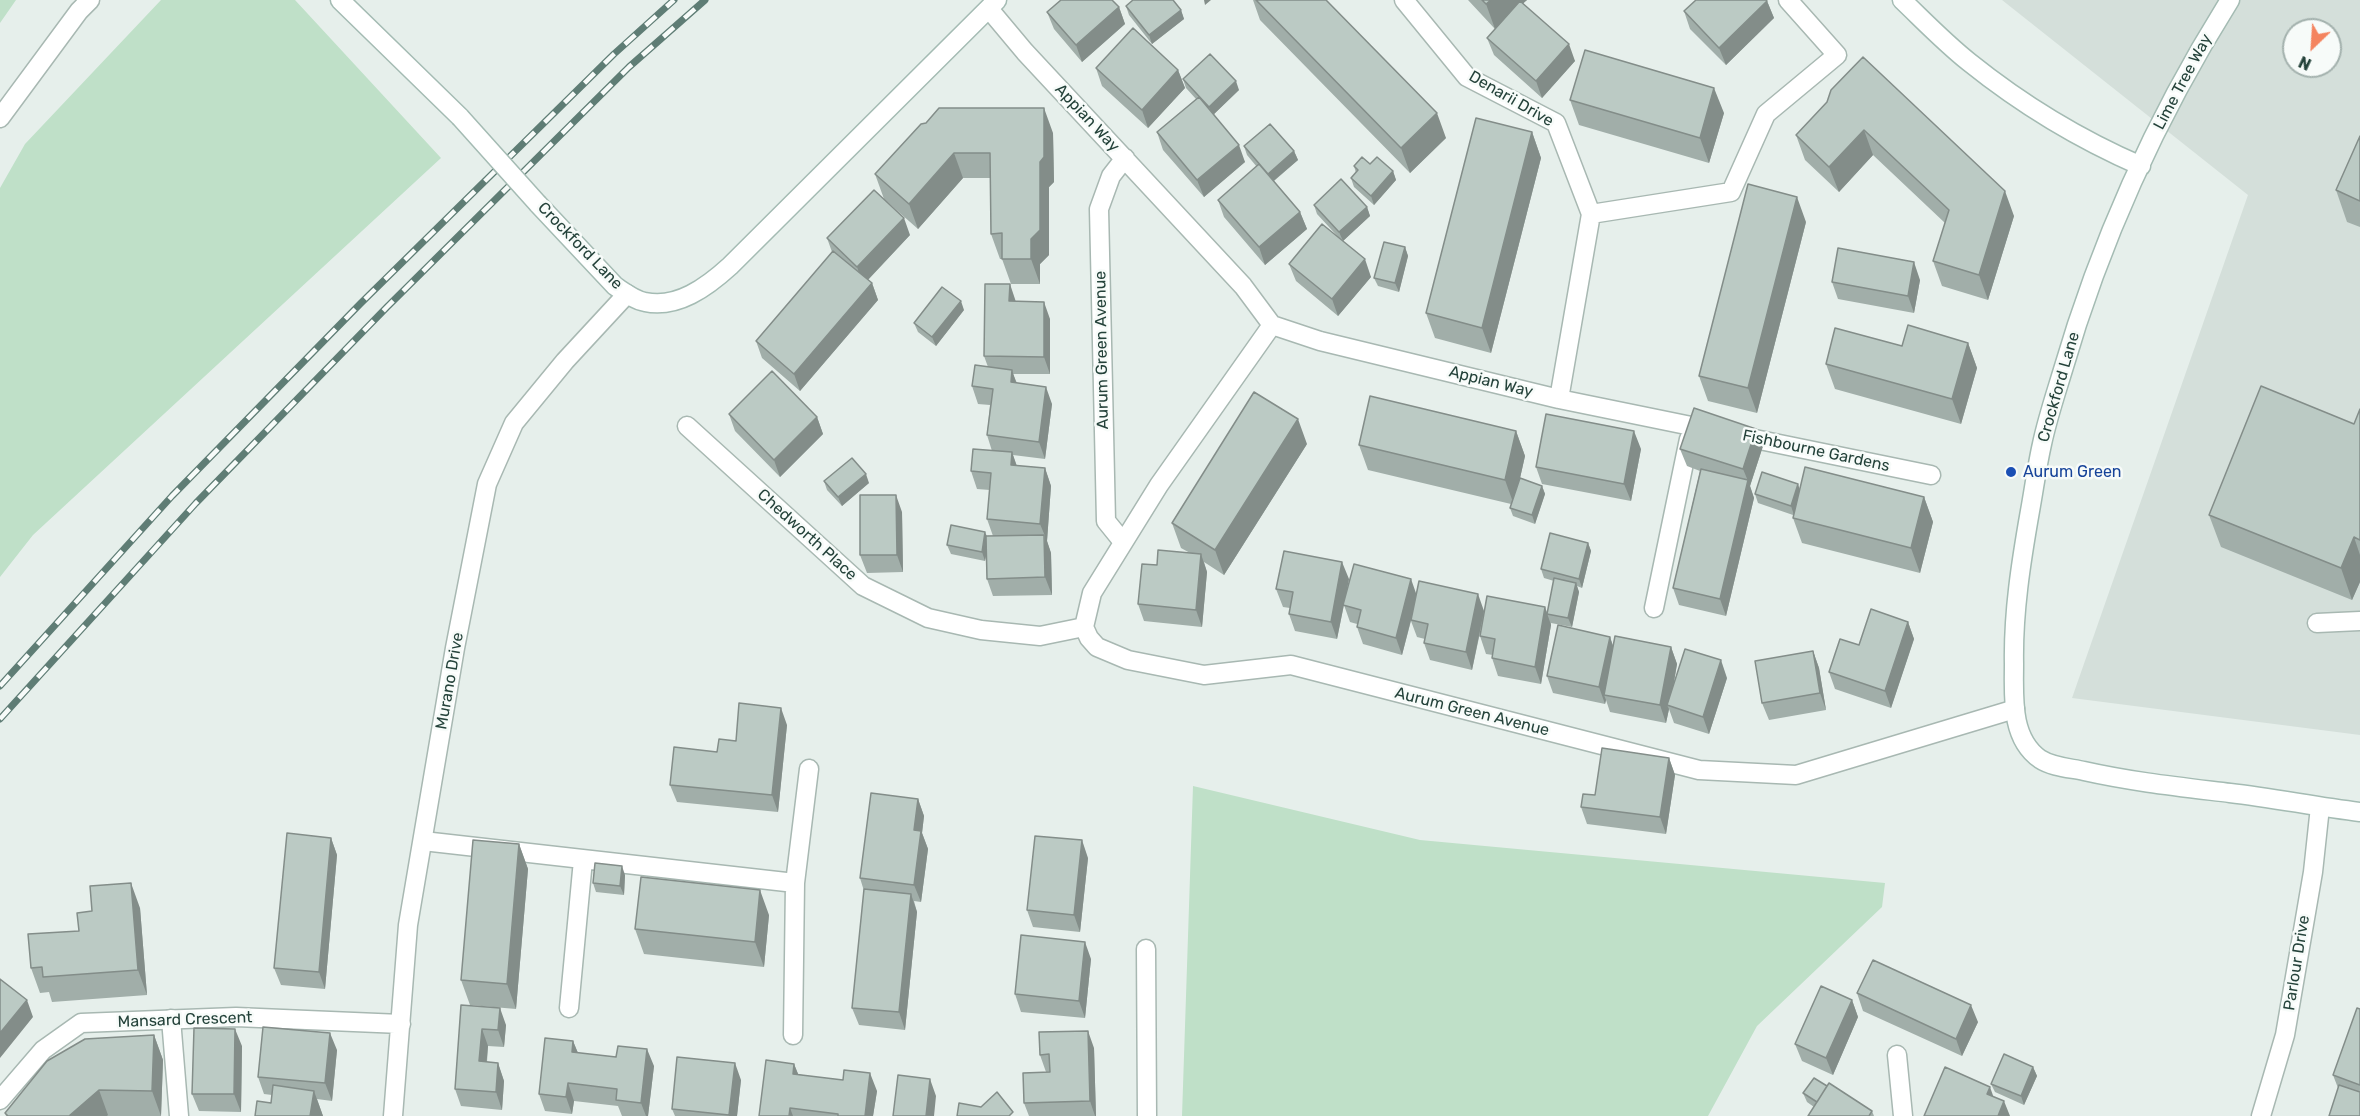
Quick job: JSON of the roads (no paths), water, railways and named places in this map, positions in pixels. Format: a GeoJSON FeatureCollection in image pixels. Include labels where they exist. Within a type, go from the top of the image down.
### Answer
{"type":"FeatureCollection","features":[{"type":"Feature","properties":{"kind":"street"},"geometry":{"type":"LineString","coordinates":[[0,118],[79,10],[90,0]]}},
{"type":"Feature","properties":{"kind":"street","name":"Crockford Lane"},"geometry":{"type":"LineString","coordinates":[[340,0],[460,117],[615,286],[642,302],[660,303],[686,297],[715,280],[993,5]]}},
{"type":"Feature","properties":{"kind":"street","name":"Denarii Drive"},"geometry":{"type":"LineString","coordinates":[[1404,0],[1467,77],[1556,123],[1591,214]]}},
{"type":"Feature","properties":{"kind":"street"},"geometry":{"type":"LineString","coordinates":[[1559,399],[1591,214],[1731,192],[1766,114],[1837,55],[1788,0]]}},
{"type":"Feature","properties":{"kind":"street"},"geometry":{"type":"LineString","coordinates":[[1902,0],[1969,62],[2037,110],[2093,144],[2141,166]]}},
{"type":"Feature","properties":{"kind":"street","name":"Lime Tree Way"},"geometry":{"type":"LineString","coordinates":[[2141,166],[2177,89],[2230,0]]}},
{"type":"Feature","properties":{"kind":"street","name":"Appian Way"},"geometry":{"type":"LineString","coordinates":[[993,5],[1125,158],[1243,286],[1272,324],[1320,341],[1559,399]]}},
{"type":"Feature","properties":{"kind":"street","name":"Aurum Green Avenue"},"geometry":{"type":"LineString","coordinates":[[1124,542],[1106,521],[1099,209],[1111,176],[1125,158]]}},
{"type":"Feature","properties":{"kind":"street","name":"Crockford Lane"},"geometry":{"type":"LineString","coordinates":[[2141,166],[2090,285],[2042,442],[2019,573],[2014,646],[2015,709],[2018,728],[2027,745],[2040,759],[2052,765],[2133,782],[2234,793],[2360,812]]}},
{"type":"Feature","properties":{"kind":"street","name":"Murano Drive"},"geometry":{"type":"LineString","coordinates":[[393,1116],[408,925],[455,648],[487,484],[514,423],[565,361],[627,294]]}},
{"type":"Feature","properties":{"kind":"street"},"geometry":{"type":"LineString","coordinates":[[1084,627],[1092,593],[1159,485],[1272,324]]}},
{"type":"Feature","properties":{"kind":"street","name":"Fishbourne Gardens"},"geometry":{"type":"LineString","coordinates":[[1559,399],[1932,475]]}},
{"type":"Feature","properties":{"kind":"street","name":"Chedworth Place"},"geometry":{"type":"LineString","coordinates":[[687,426],[862,586],[928,618],[981,630],[1040,636],[1084,627]]}},
{"type":"Feature","properties":{"kind":"street"},"geometry":{"type":"LineString","coordinates":[[1654,608],[1692,426]]}},
{"type":"Feature","properties":{"kind":"street"},"geometry":{"type":"LineString","coordinates":[[2317,623],[2360,621]]}},
{"type":"Feature","properties":{"kind":"street","name":"Aurum Green Avenue"},"geometry":{"type":"LineString","coordinates":[[1084,627],[1089,638],[1097,646],[1128,660],[1204,675],[1291,665],[1699,770],[1796,775],[2015,709]]}},
{"type":"Feature","properties":{"kind":"street"},"geometry":{"type":"LineString","coordinates":[[793,1035],[795,883],[809,769]]}},
{"type":"Feature","properties":{"kind":"street","name":"Parlour Drive"},"geometry":{"type":"LineString","coordinates":[[2261,1116],[2285,1035],[2313,872],[2320,807]]}},
{"type":"Feature","properties":{"kind":"street"},"geometry":{"type":"LineString","coordinates":[[423,841],[795,883]]}},
{"type":"Feature","properties":{"kind":"street"},"geometry":{"type":"LineString","coordinates":[[569,1008],[583,860]]}},
{"type":"Feature","properties":{"kind":"street"},"geometry":{"type":"LineString","coordinates":[[1146,949],[1147,1116]]}},
{"type":"Feature","properties":{"kind":"street","name":"Mansard Crescent"},"geometry":{"type":"LineString","coordinates":[[0,1100],[42,1050],[81,1023],[236,1017],[400,1024]]}},
{"type":"Feature","properties":{"kind":"street"},"geometry":{"type":"LineString","coordinates":[[171,1019],[179,1116]]}},
{"type":"Feature","properties":{"kind":"street"},"geometry":{"type":"LineString","coordinates":[[1897,1055],[1903,1116]]}},
{"type":"Feature","properties":{"kind":"railway"},"geometry":{"type":"LineString","coordinates":[[0,686],[172,496],[361,303],[614,54],[674,0]]}},
{"type":"Feature","properties":{"kind":"railway"},"geometry":{"type":"LineString","coordinates":[[0,719],[196,503],[387,307],[629,67],[705,0]]}},
{"type":"Feature","properties":{"kind":"place","name":"Aurum Green"},"geometry":{"type":"Point","coordinates":[2011,472]}}]}
